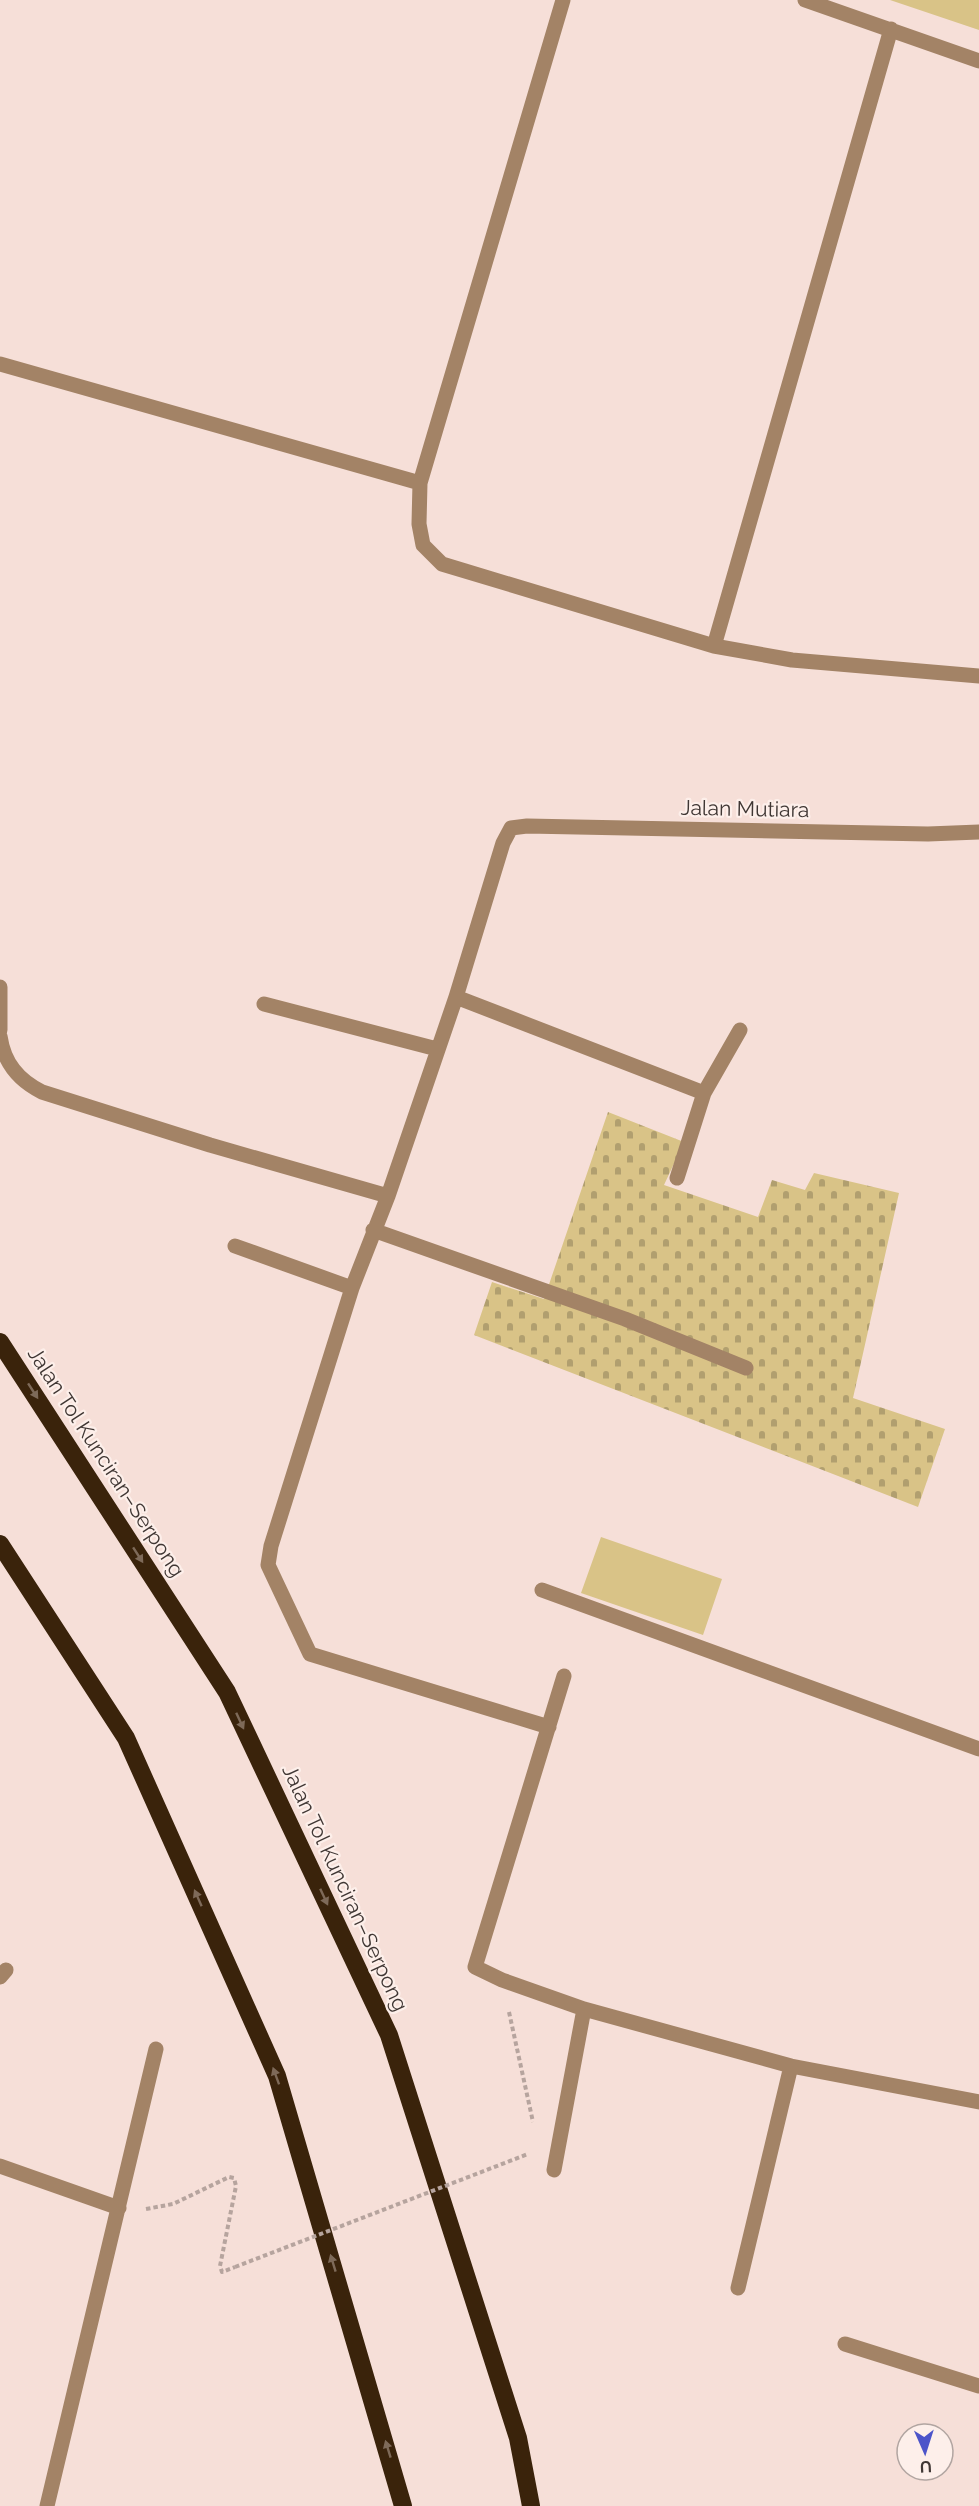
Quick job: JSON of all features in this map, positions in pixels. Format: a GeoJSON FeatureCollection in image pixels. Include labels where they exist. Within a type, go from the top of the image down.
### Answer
{"type":"FeatureCollection","features":[{"type":"Feature","properties":{"kind":"highway","name":"Jalan Tol Kunciran–Serpong"},"geometry":{"type":"LineString","coordinates":[[0,1342],[227,1692],[389,2035],[518,2438],[531,2506]]}},
{"type":"Feature","properties":{"kind":"highway"},"geometry":{"type":"LineString","coordinates":[[0,1544],[126,1738],[277,2076],[403,2506]]}},
{"type":"Feature","properties":{"kind":"street"},"geometry":{"type":"LineString","coordinates":[[563,0],[420,483],[419,524],[423,545],[442,564],[714,646],[792,660],[979,676]]}},
{"type":"Feature","properties":{"kind":"street"},"geometry":{"type":"LineString","coordinates":[[805,0],[979,61]]}},
{"type":"Feature","properties":{"kind":"street"},"geometry":{"type":"LineString","coordinates":[[714,646],[891,29]]}},
{"type":"Feature","properties":{"kind":"street"},"geometry":{"type":"LineString","coordinates":[[0,364],[420,483]]}},
{"type":"Feature","properties":{"kind":"street","name":"Jalan Mutiara"},"geometry":{"type":"LineString","coordinates":[[456,997],[503,843],[511,828],[527,826],[928,834],[979,832]]}},
{"type":"Feature","properties":{"kind":"street"},"geometry":{"type":"LineString","coordinates":[[0,987],[0,1030]]}},
{"type":"Feature","properties":{"kind":"street"},"geometry":{"type":"LineString","coordinates":[[549,1727],[310,1654],[268,1565],[271,1546],[352,1288],[388,1196],[456,997],[704,1093]]}},
{"type":"Feature","properties":{"kind":"street"},"geometry":{"type":"LineString","coordinates":[[264,1004],[437,1049]]}},
{"type":"Feature","properties":{"kind":"street"},"geometry":{"type":"LineString","coordinates":[[677,1178],[704,1093],[740,1030]]}},
{"type":"Feature","properties":{"kind":"street"},"geometry":{"type":"LineString","coordinates":[[0,1036],[8,1063],[20,1078],[42,1092],[210,1145],[388,1196]]}},
{"type":"Feature","properties":{"kind":"street"},"geometry":{"type":"LineString","coordinates":[[373,1230],[625,1319],[746,1368]]}},
{"type":"Feature","properties":{"kind":"street"},"geometry":{"type":"LineString","coordinates":[[235,1246],[352,1288]]}},
{"type":"Feature","properties":{"kind":"street"},"geometry":{"type":"LineString","coordinates":[[542,1590],[979,1749]]}},
{"type":"Feature","properties":{"kind":"street"},"geometry":{"type":"LineString","coordinates":[[564,1676],[475,1967],[502,1980],[584,2009],[791,2066],[979,2102]]}},
{"type":"Feature","properties":{"kind":"street"},"geometry":{"type":"LineString","coordinates":[[554,2170],[584,2009]]}},
{"type":"Feature","properties":{"kind":"street"},"geometry":{"type":"LineString","coordinates":[[46,2506],[156,2049]]}},
{"type":"Feature","properties":{"kind":"street"},"geometry":{"type":"LineString","coordinates":[[738,2288],[791,2066]]}},
{"type":"Feature","properties":{"kind":"street"},"geometry":{"type":"LineString","coordinates":[[0,2166],[119,2208]]}},
{"type":"Feature","properties":{"kind":"street"},"geometry":{"type":"LineString","coordinates":[[844,2344],[979,2386]]}},
{"type":"Feature","properties":{"kind":"path"},"geometry":{"type":"LineString","coordinates":[[507,2005],[534,2130]]}},
{"type":"Feature","properties":{"kind":"path"},"geometry":{"type":"LineString","coordinates":[[173,2204],[229,2177],[235,2179],[220,2266],[222,2272],[528,2154],[532,2148]]}},
{"type":"Feature","properties":{"kind":"green space"},"geometry":{"type":"Polygon","coordinates":[[[890,0],[979,0],[979,30],[890,0]]]}},
{"type":"Feature","properties":{"kind":"green space"},"geometry":{"type":"Polygon","coordinates":[[[608,1112],[684,1142],[664,1185],[758,1217],[772,1180],[805,1190],[814,1173],[899,1193],[853,1398],[945,1429],[918,1507],[474,1335],[492,1282],[544,1299],[608,1112]]]}},
{"type":"Feature","properties":{"kind":"green space"},"geometry":{"type":"Polygon","coordinates":[[[601,1537],[722,1579],[703,1635],[581,1593],[601,1537]]]}}]}
